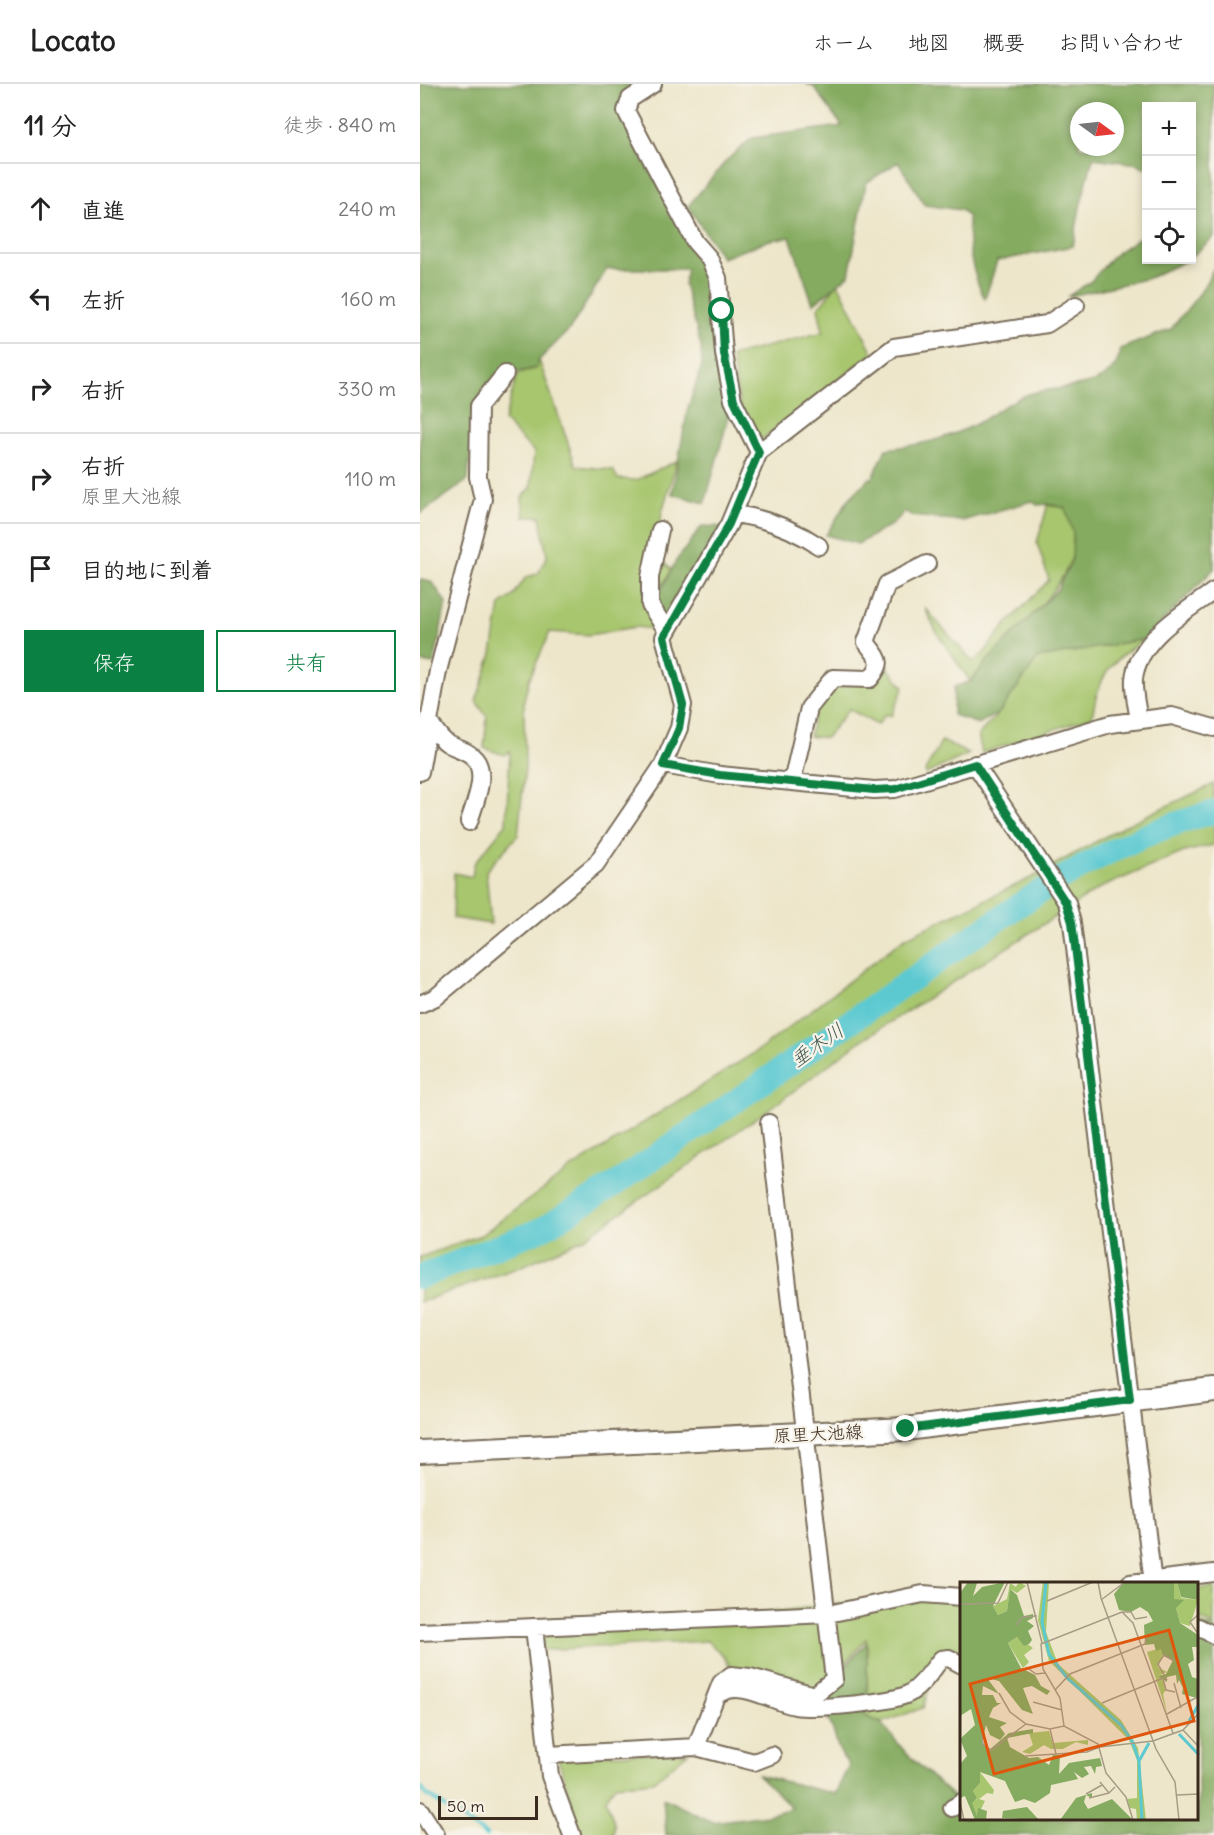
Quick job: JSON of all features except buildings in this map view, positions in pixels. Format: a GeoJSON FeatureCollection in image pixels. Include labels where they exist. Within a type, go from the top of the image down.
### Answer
{"type":"FeatureCollection","features":[{"type":"Feature","properties":{"kind":"main road","name":"原里大池線"},"geometry":{"type":"LineString","coordinates":[[420,1452],[906,1429],[1214,1390]]}},
{"type":"Feature","properties":{"kind":"street"},"geometry":{"type":"LineString","coordinates":[[653,84],[630,99],[626,111],[695,242],[709,258],[718,278],[724,354],[734,400],[759,452]]}},
{"type":"Feature","properties":{"kind":"street"},"geometry":{"type":"LineString","coordinates":[[420,1004],[435,997],[596,864],[663,765],[679,728],[683,705],[664,637],[734,514],[759,452],[894,347],[1047,324],[1076,305]]}},
{"type":"Feature","properties":{"kind":"street"},"geometry":{"type":"LineString","coordinates":[[420,772],[438,671],[483,499],[478,477],[479,406],[505,375]]}},
{"type":"Feature","properties":{"kind":"street"},"geometry":{"type":"LineString","coordinates":[[734,514],[762,518],[804,536],[819,546]]}},
{"type":"Feature","properties":{"kind":"street"},"geometry":{"type":"LineString","coordinates":[[660,530],[650,577],[650,605],[667,631]]}},
{"type":"Feature","properties":{"kind":"street"},"geometry":{"type":"LineString","coordinates":[[792,782],[809,708],[833,678],[870,680],[880,667],[880,661],[866,642],[887,584],[927,564]]}},
{"type":"Feature","properties":{"kind":"street"},"geometry":{"type":"LineString","coordinates":[[1139,720],[1134,681],[1137,667],[1147,647],[1176,619],[1214,591]]}},
{"type":"Feature","properties":{"kind":"street"},"geometry":{"type":"LineString","coordinates":[[663,765],[720,775],[874,790],[895,789],[1110,724],[1172,716],[1214,728]]}},
{"type":"Feature","properties":{"kind":"street"},"geometry":{"type":"LineString","coordinates":[[429,722],[446,743],[462,749],[476,759],[480,771],[479,790],[469,822]]}},
{"type":"Feature","properties":{"kind":"street"},"geometry":{"type":"LineString","coordinates":[[975,764],[1066,903],[1072,922],[1153,1582],[1214,1573]]}},
{"type":"Feature","properties":{"kind":"street"},"geometry":{"type":"LineString","coordinates":[[696,1746],[721,1683],[731,1675],[750,1677],[814,1695],[834,1679],[769,1123]]}},
{"type":"Feature","properties":{"kind":"street"},"geometry":{"type":"LineString","coordinates":[[420,1632],[828,1614],[923,1594],[960,1597]]}},
{"type":"Feature","properties":{"kind":"street"},"geometry":{"type":"LineString","coordinates":[[534,1627],[550,1776],[572,1835]]}},
{"type":"Feature","properties":{"kind":"street"},"geometry":{"type":"LineString","coordinates":[[1199,1628],[1214,1635]]}},
{"type":"Feature","properties":{"kind":"street"},"geometry":{"type":"LineString","coordinates":[[716,1696],[728,1688],[739,1687],[787,1704],[831,1708],[909,1694],[921,1684],[941,1659],[949,1658],[960,1664]]}},
{"type":"Feature","properties":{"kind":"street"},"geometry":{"type":"LineString","coordinates":[[548,1755],[696,1746],[754,1762],[772,1755]]}},
{"type":"Feature","properties":{"kind":"street"},"geometry":{"type":"LineString","coordinates":[[420,1810],[436,1835]]}},
{"type":"Feature","properties":{"kind":"green space"},"geometry":{"type":"Polygon","coordinates":[[[420,84],[653,84],[626,111],[714,270],[733,400],[705,503],[672,494],[688,408],[702,365],[701,346],[684,284],[687,269],[607,269],[570,329],[539,360],[537,368],[505,375],[474,404],[468,480],[420,514],[420,84]]]}},
{"type":"Feature","properties":{"kind":"green space"},"geometry":{"type":"Polygon","coordinates":[[[806,84],[1214,84],[1214,237],[1196,253],[1196,102],[1142,102],[1142,166],[1093,158],[1080,207],[1073,246],[997,261],[985,299],[976,279],[971,259],[968,217],[961,210],[925,205],[898,162],[866,183],[849,275],[813,304],[790,237],[770,240],[722,258],[688,206],[727,160],[752,138],[842,126],[813,86],[806,84]]]}},
{"type":"Feature","properties":{"kind":"green space"},"geometry":{"type":"Polygon","coordinates":[[[1142,236],[1142,264],[1179,264],[1149,278],[1067,297],[1090,282],[1114,255],[1142,236]]]}},
{"type":"Feature","properties":{"kind":"green space"},"geometry":{"type":"Polygon","coordinates":[[[1214,268],[1214,569],[1145,639],[1038,658],[999,713],[978,724],[953,715],[954,687],[972,681],[986,662],[1057,590],[1072,559],[1073,533],[1065,508],[1048,504],[1037,505],[1032,501],[962,521],[911,516],[905,511],[893,524],[858,544],[826,535],[848,500],[870,478],[872,479],[886,449],[951,435],[974,425],[1026,395],[1078,386],[1105,376],[1118,360],[1120,349],[1171,329],[1200,293],[1214,268]]]}},
{"type":"Feature","properties":{"kind":"green space"},"geometry":{"type":"Polygon","coordinates":[[[838,283],[873,353],[761,440],[742,416],[731,356],[823,332],[818,308],[838,283]]]}},
{"type":"Feature","properties":{"kind":"green space"},"geometry":{"type":"Polygon","coordinates":[[[539,360],[576,466],[613,470],[618,479],[636,480],[677,461],[662,512],[656,555],[672,570],[653,605],[651,621],[653,629],[635,627],[589,635],[550,632],[529,680],[524,700],[525,768],[518,835],[486,871],[491,924],[453,918],[454,873],[472,877],[474,864],[506,824],[510,751],[504,755],[484,748],[487,717],[476,701],[492,654],[500,605],[513,596],[526,577],[538,574],[547,557],[540,516],[524,517],[522,497],[531,488],[534,452],[504,421],[517,375],[536,368],[539,360]]]}},
{"type":"Feature","properties":{"kind":"green space"},"geometry":{"type":"Polygon","coordinates":[[[1048,504],[1065,508],[1075,534],[1074,552],[1052,592],[1036,612],[970,681],[937,633],[925,608],[973,662],[984,653],[1003,628],[1049,580],[1037,543],[1048,504]]]}},
{"type":"Feature","properties":{"kind":"green space"},"geometry":{"type":"Polygon","coordinates":[[[702,526],[727,527],[667,620],[654,605],[676,561],[702,526]]]}},
{"type":"Feature","properties":{"kind":"green space"},"geometry":{"type":"Polygon","coordinates":[[[420,579],[433,583],[446,603],[434,664],[420,662],[420,579]]]}},
{"type":"Feature","properties":{"kind":"green space"},"geometry":{"type":"Polygon","coordinates":[[[1145,639],[1123,655],[1108,671],[1098,690],[1092,717],[982,753],[978,735],[999,713],[1038,658],[1145,639]]]}},
{"type":"Feature","properties":{"kind":"green space"},"geometry":{"type":"Polygon","coordinates":[[[886,666],[904,687],[891,716],[886,714],[877,725],[849,709],[826,738],[809,736],[816,706],[833,678],[871,684],[886,666]]]}},
{"type":"Feature","properties":{"kind":"green space"},"geometry":{"type":"Polygon","coordinates":[[[942,741],[969,754],[926,774],[925,771],[942,741]]]}},
{"type":"Feature","properties":{"kind":"green space"},"geometry":{"type":"Polygon","coordinates":[[[1214,784],[1214,845],[1184,852],[1100,888],[859,1042],[771,1108],[583,1239],[520,1267],[420,1302],[420,1257],[481,1235],[570,1169],[762,1048],[905,938],[1031,878],[1126,825],[1214,784]]]}},
{"type":"Feature","properties":{"kind":"green space"},"geometry":{"type":"Polygon","coordinates":[[[1214,1587],[1214,1625],[1199,1618],[1199,1589],[1214,1587]]]}},
{"type":"Feature","properties":{"kind":"green space"},"geometry":{"type":"Polygon","coordinates":[[[923,1594],[960,1599],[960,1669],[939,1656],[923,1708],[881,1723],[865,1716],[868,1702],[866,1639],[841,1668],[811,1694],[735,1675],[724,1656],[707,1641],[543,1650],[542,1631],[712,1619],[923,1594]]]}},
{"type":"Feature","properties":{"kind":"green space"},"geometry":{"type":"Polygon","coordinates":[[[1199,1624],[1214,1627],[1214,1835],[666,1835],[663,1798],[712,1822],[768,1815],[792,1808],[758,1775],[835,1794],[849,1765],[843,1758],[827,1718],[837,1711],[866,1705],[865,1716],[881,1723],[906,1753],[960,1803],[960,1820],[1199,1820],[1199,1624]]]}},
{"type":"Feature","properties":{"kind":"green space"},"geometry":{"type":"Polygon","coordinates":[[[867,1642],[867,1702],[825,1707],[795,1695],[828,1686],[867,1642]]]}},
{"type":"Feature","properties":{"kind":"green space"},"geometry":{"type":"Polygon","coordinates":[[[688,1753],[654,1781],[615,1785],[606,1799],[614,1823],[614,1835],[581,1835],[557,1755],[688,1753]]]}},
{"type":"Feature","properties":{"kind":"waterway","name":"垂木川"},"geometry":{"type":"LineString","coordinates":[[420,1277],[544,1228],[617,1183],[1052,884],[1130,842],[1171,825],[1214,812]]}},
{"type":"Feature","properties":{"kind":"waterway"},"geometry":{"type":"LineString","coordinates":[[420,1787],[427,1795],[486,1835]]}},
{"type":"Feature","properties":{"kind":"route"},"geometry":{"type":"LineString","coordinates":[[722,311],[724,354],[734,400],[759,452],[729,524],[664,637],[683,705],[679,728],[663,765],[720,775],[874,790],[895,789],[975,764],[1066,903],[1072,922],[1130,1400],[906,1429]]}}]}
